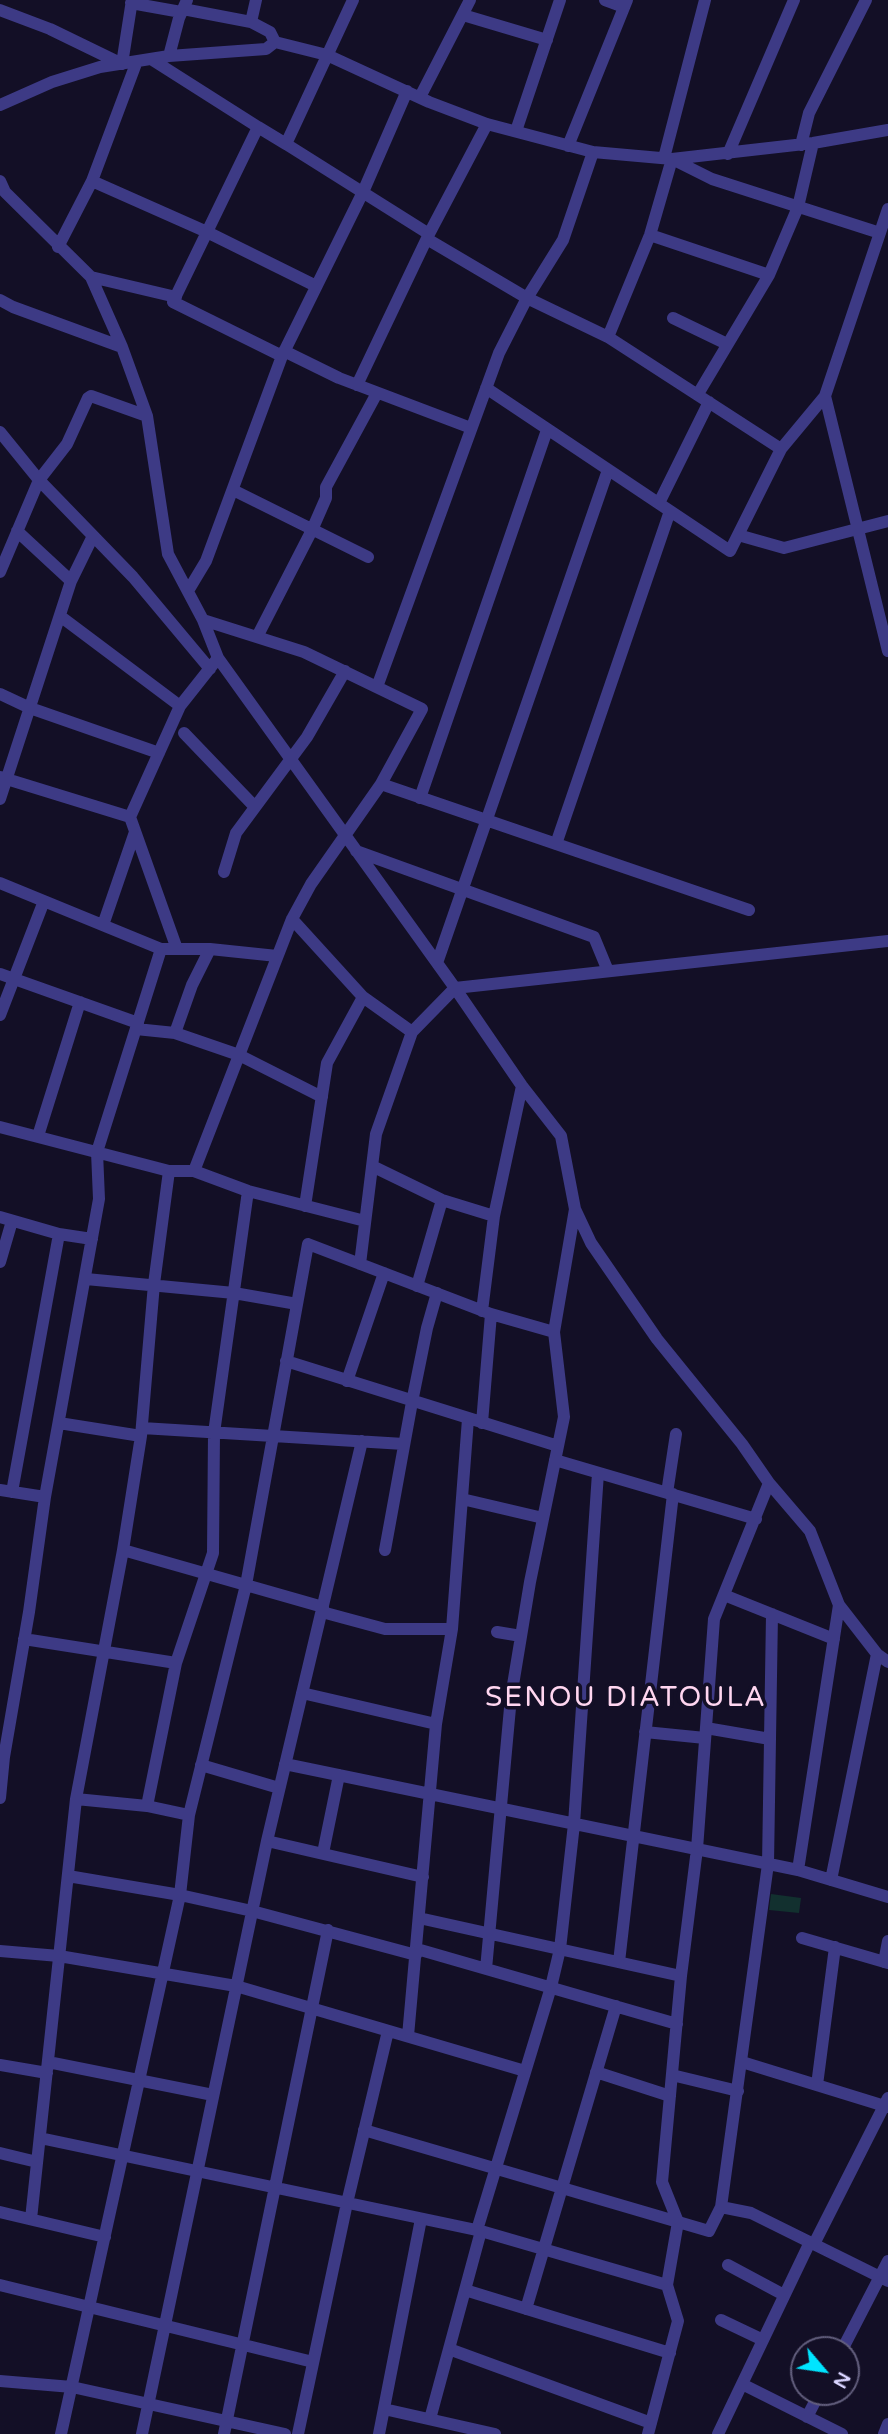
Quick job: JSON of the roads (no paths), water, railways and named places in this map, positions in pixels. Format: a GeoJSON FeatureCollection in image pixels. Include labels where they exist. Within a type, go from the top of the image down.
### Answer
{"type":"FeatureCollection","features":[{"type":"Feature","properties":{"kind":"street"},"geometry":{"type":"LineString","coordinates":[[251,22],[256,0]]}},
{"type":"Feature","properties":{"kind":"street"},"geometry":{"type":"LineString","coordinates":[[286,144],[352,0]]}},
{"type":"Feature","properties":{"kind":"street"},"geometry":{"type":"LineString","coordinates":[[420,97],[470,0]]}},
{"type":"Feature","properties":{"kind":"street"},"geometry":{"type":"LineString","coordinates":[[516,131],[560,0]]}},
{"type":"Feature","properties":{"kind":"street"},"geometry":{"type":"LineString","coordinates":[[568,145],[625,4],[605,0]]}},
{"type":"Feature","properties":{"kind":"street"},"geometry":{"type":"LineString","coordinates":[[608,337],[649,235],[705,0]]}},
{"type":"Feature","properties":{"kind":"street"},"geometry":{"type":"LineString","coordinates":[[728,154],[794,0]]}},
{"type":"Feature","properties":{"kind":"street"},"geometry":{"type":"LineString","coordinates":[[698,394],[769,275],[799,207],[809,113],[866,0]]}},
{"type":"Feature","properties":{"kind":"street"},"geometry":{"type":"LineString","coordinates":[[122,64],[132,1],[184,7],[251,22],[270,32],[275,42],[327,55],[487,124],[593,152],[668,159],[807,144],[888,130]]}},
{"type":"Feature","properties":{"kind":"street"},"geometry":{"type":"LineString","coordinates":[[169,56],[184,7]]}},
{"type":"Feature","properties":{"kind":"street"},"geometry":{"type":"LineString","coordinates":[[0,10],[50,29],[122,64]]}},
{"type":"Feature","properties":{"kind":"street"},"geometry":{"type":"LineString","coordinates":[[463,15],[547,40]]}},
{"type":"Feature","properties":{"kind":"street"},"geometry":{"type":"LineString","coordinates":[[0,105],[52,82],[100,67],[169,56],[254,51],[266,49],[275,42]]}},
{"type":"Feature","properties":{"kind":"street"},"geometry":{"type":"LineString","coordinates":[[151,59],[363,192],[428,237],[527,298],[608,337],[781,449]]}},
{"type":"Feature","properties":{"kind":"street"},"geometry":{"type":"LineString","coordinates":[[58,247],[92,181],[137,61]]}},
{"type":"Feature","properties":{"kind":"street"},"geometry":{"type":"LineString","coordinates":[[188,592],[206,561],[283,353],[363,192],[407,91]]}},
{"type":"Feature","properties":{"kind":"street"},"geometry":{"type":"LineString","coordinates":[[357,385],[428,237],[487,124]]}},
{"type":"Feature","properties":{"kind":"street"},"geometry":{"type":"LineString","coordinates":[[258,127],[173,302],[339,378],[471,428]]}},
{"type":"Feature","properties":{"kind":"street"},"geometry":{"type":"LineString","coordinates":[[377,687],[499,353],[527,298],[563,240],[593,152]]}},
{"type":"Feature","properties":{"kind":"street"},"geometry":{"type":"LineString","coordinates":[[668,159],[712,179],[880,233]]}},
{"type":"Feature","properties":{"kind":"street"},"geometry":{"type":"LineString","coordinates":[[92,181],[207,232],[316,286]]}},
{"type":"Feature","properties":{"kind":"street"},"geometry":{"type":"LineString","coordinates":[[2,190],[91,277],[122,347],[147,416],[168,554],[203,620],[214,664]]}},
{"type":"Feature","properties":{"kind":"street"},"geometry":{"type":"LineString","coordinates":[[485,388],[730,551],[781,449],[825,396],[888,209]]}},
{"type":"Feature","properties":{"kind":"street"},"geometry":{"type":"LineString","coordinates":[[649,235],[769,275]]}},
{"type":"Feature","properties":{"kind":"street"},"geometry":{"type":"LineString","coordinates":[[91,277],[176,297]]}},
{"type":"Feature","properties":{"kind":"street"},"geometry":{"type":"LineString","coordinates":[[0,300],[122,347]]}},
{"type":"Feature","properties":{"kind":"street"},"geometry":{"type":"LineString","coordinates":[[673,318],[727,344]]}},
{"type":"Feature","properties":{"kind":"street"},"geometry":{"type":"LineString","coordinates":[[257,637],[312,530],[326,498],[326,487],[377,393]]}},
{"type":"Feature","properties":{"kind":"street"},"geometry":{"type":"LineString","coordinates":[[0,572],[38,480],[67,444],[90,396],[147,416]]}},
{"type":"Feature","properties":{"kind":"street"},"geometry":{"type":"LineString","coordinates":[[825,396],[888,651]]}},
{"type":"Feature","properties":{"kind":"street"},"geometry":{"type":"LineString","coordinates":[[556,844],[664,507],[709,402]]}},
{"type":"Feature","properties":{"kind":"street"},"geometry":{"type":"LineString","coordinates":[[420,797],[547,430]]}},
{"type":"Feature","properties":{"kind":"street"},"geometry":{"type":"LineString","coordinates":[[0,432],[38,480],[214,664],[291,760],[346,836],[522,1086],[561,1136],[575,1209],[591,1243],[657,1339],[742,1444],[769,1483],[810,1531],[839,1605],[877,1654],[888,1662]]}},
{"type":"Feature","properties":{"kind":"street"},"geometry":{"type":"LineString","coordinates":[[437,963],[608,470]]}},
{"type":"Feature","properties":{"kind":"street"},"geometry":{"type":"LineString","coordinates":[[233,489],[368,557]]}},
{"type":"Feature","properties":{"kind":"street"},"geometry":{"type":"LineString","coordinates":[[738,536],[784,548],[888,521]]}},
{"type":"Feature","properties":{"kind":"street"},"geometry":{"type":"LineString","coordinates":[[17,531],[71,581]]}},
{"type":"Feature","properties":{"kind":"street"},"geometry":{"type":"LineString","coordinates":[[0,799],[3,778],[30,708],[71,581],[93,536]]}},
{"type":"Feature","properties":{"kind":"street"},"geometry":{"type":"LineString","coordinates":[[60,616],[180,706]]}},
{"type":"Feature","properties":{"kind":"street"},"geometry":{"type":"LineString","coordinates":[[194,1171],[292,919],[311,884],[381,784],[422,709],[304,652],[203,620]]}},
{"type":"Feature","properties":{"kind":"street"},"geometry":{"type":"LineString","coordinates":[[177,949],[130,817],[180,706],[214,664]]}},
{"type":"Feature","properties":{"kind":"street"},"geometry":{"type":"LineString","coordinates":[[224,872],[236,833],[307,737],[345,671]]}},
{"type":"Feature","properties":{"kind":"street"},"geometry":{"type":"LineString","coordinates":[[0,694],[30,708],[159,753]]}},
{"type":"Feature","properties":{"kind":"street"},"geometry":{"type":"LineString","coordinates":[[184,733],[255,807]]}},
{"type":"Feature","properties":{"kind":"street"},"geometry":{"type":"LineString","coordinates":[[3,778],[130,817]]}},
{"type":"Feature","properties":{"kind":"street"},"geometry":{"type":"LineString","coordinates":[[381,784],[749,910]]}},
{"type":"Feature","properties":{"kind":"street"},"geometry":{"type":"LineString","coordinates":[[103,925],[135,832]]}},
{"type":"Feature","properties":{"kind":"street"},"geometry":{"type":"LineString","coordinates":[[356,850],[594,937],[607,971]]}},
{"type":"Feature","properties":{"kind":"street"},"geometry":{"type":"LineString","coordinates":[[0,883],[161,949],[210,949],[277,956]]}},
{"type":"Feature","properties":{"kind":"street"},"geometry":{"type":"LineString","coordinates":[[0,1015],[44,901]]}},
{"type":"Feature","properties":{"kind":"street"},"geometry":{"type":"LineString","coordinates":[[292,919],[363,997],[412,1032]]}},
{"type":"Feature","properties":{"kind":"street"},"geometry":{"type":"LineString","coordinates":[[360,1264],[376,1134],[412,1032],[455,988],[888,941]]}},
{"type":"Feature","properties":{"kind":"street"},"geometry":{"type":"LineString","coordinates":[[0,1798],[2,1756],[99,1199],[97,1152],[161,949]]}},
{"type":"Feature","properties":{"kind":"street"},"geometry":{"type":"LineString","coordinates":[[175,1033],[192,985],[210,949]]}},
{"type":"Feature","properties":{"kind":"street"},"geometry":{"type":"LineString","coordinates":[[0,974],[80,1002],[137,1026],[175,1033],[239,1055],[321,1097]]}},
{"type":"Feature","properties":{"kind":"street"},"geometry":{"type":"LineString","coordinates":[[305,1206],[327,1063],[363,997]]}},
{"type":"Feature","properties":{"kind":"street"},"geometry":{"type":"LineString","coordinates":[[38,1136],[80,1002]]}},
{"type":"Feature","properties":{"kind":"street"},"geometry":{"type":"LineString","coordinates":[[482,1423],[486,1313],[494,1216],[522,1086]]}},
{"type":"Feature","properties":{"kind":"street"},"geometry":{"type":"LineString","coordinates":[[0,1127],[169,1171],[194,1171],[248,1191],[365,1222]]}},
{"type":"Feature","properties":{"kind":"street"},"geometry":{"type":"LineString","coordinates":[[372,1166],[442,1200],[494,1216]]}},
{"type":"Feature","properties":{"kind":"street"},"geometry":{"type":"LineString","coordinates":[[31,2219],[76,1799],[123,1550],[142,1432],[154,1284],[169,1171]]}},
{"type":"Feature","properties":{"kind":"street"},"geometry":{"type":"LineString","coordinates":[[147,1806],[176,1663],[213,1553],[214,1433],[248,1191]]}},
{"type":"Feature","properties":{"kind":"street"},"geometry":{"type":"LineString","coordinates":[[416,1286],[442,1200]]}},
{"type":"Feature","properties":{"kind":"street"},"geometry":{"type":"LineString","coordinates":[[486,1969],[511,1697],[564,1417],[554,1332],[575,1209]]}},
{"type":"Feature","properties":{"kind":"street"},"geometry":{"type":"LineString","coordinates":[[0,1262],[6,1219],[59,1234],[92,1238]]}},
{"type":"Feature","properties":{"kind":"street"},"geometry":{"type":"LineString","coordinates":[[45,1497],[6,1491],[59,1234]]}},
{"type":"Feature","properties":{"kind":"street"},"geometry":{"type":"LineString","coordinates":[[61,2434],[180,1895],[189,1815],[246,1585],[308,1244],[486,1313],[554,1332]]}},
{"type":"Feature","properties":{"kind":"street"},"geometry":{"type":"LineString","coordinates":[[346,1381],[384,1273]]}},
{"type":"Feature","properties":{"kind":"street"},"geometry":{"type":"LineString","coordinates":[[86,1279],[234,1293],[297,1304]]}},
{"type":"Feature","properties":{"kind":"street"},"geometry":{"type":"LineString","coordinates":[[385,1550],[412,1402],[437,1293]]}},
{"type":"Feature","properties":{"kind":"street"},"geometry":{"type":"LineString","coordinates":[[286,1361],[558,1446]]}},
{"type":"Feature","properties":{"kind":"street"},"geometry":{"type":"LineString","coordinates":[[408,2036],[436,1724],[452,1629],[468,1419]]}},
{"type":"Feature","properties":{"kind":"street"},"geometry":{"type":"LineString","coordinates":[[59,1423],[142,1432],[214,1433],[404,1444]]}},
{"type":"Feature","properties":{"kind":"street"},"geometry":{"type":"LineString","coordinates":[[619,1962],[676,1434]]}},
{"type":"Feature","properties":{"kind":"street"},"geometry":{"type":"LineString","coordinates":[[142,2434],[267,1841],[362,1441]]}},
{"type":"Feature","properties":{"kind":"street"},"geometry":{"type":"LineString","coordinates":[[555,1460],[756,1519]]}},
{"type":"Feature","properties":{"kind":"street"},"geometry":{"type":"LineString","coordinates":[[434,2434],[433,2420],[449,2349],[495,2169],[551,1987],[560,1949],[574,1824],[598,1473]]}},
{"type":"Feature","properties":{"kind":"street"},"geometry":{"type":"LineString","coordinates":[[449,2349],[650,2428],[678,2321],[667,2285],[678,2222],[662,2182],[681,1976],[697,1849],[714,1619],[769,1483]]}},
{"type":"Feature","properties":{"kind":"street"},"geometry":{"type":"LineString","coordinates":[[462,1499],[543,1518]]}},
{"type":"Feature","properties":{"kind":"street"},"geometry":{"type":"LineString","coordinates":[[123,1550],[385,1629],[452,1629]]}},
{"type":"Feature","properties":{"kind":"street"},"geometry":{"type":"LineString","coordinates":[[724,1595],[834,1640]]}},
{"type":"Feature","properties":{"kind":"street"},"geometry":{"type":"LineString","coordinates":[[798,1870],[839,1605]]}},
{"type":"Feature","properties":{"kind":"street"},"geometry":{"type":"LineString","coordinates":[[364,2130],[709,2231],[721,2207],[768,1864],[772,1615]]}},
{"type":"Feature","properties":{"kind":"street"},"geometry":{"type":"LineString","coordinates":[[497,1632],[521,1636]]}},
{"type":"Feature","properties":{"kind":"street"},"geometry":{"type":"LineString","coordinates":[[24,1639],[176,1663]]}},
{"type":"Feature","properties":{"kind":"street"},"geometry":{"type":"LineString","coordinates":[[831,1880],[877,1654]]}},
{"type":"Feature","properties":{"kind":"street"},"geometry":{"type":"LineString","coordinates":[[0,1686],[14,1688]]}},
{"type":"Feature","properties":{"kind":"street"},"geometry":{"type":"LineString","coordinates":[[302,1693],[436,1724]]}},
{"type":"Feature","properties":{"kind":"street"},"geometry":{"type":"LineString","coordinates":[[645,1732],[706,1733],[770,1739]]}},
{"type":"Feature","properties":{"kind":"street"},"geometry":{"type":"LineString","coordinates":[[285,1764],[798,1870],[888,1897]]}},
{"type":"Feature","properties":{"kind":"street"},"geometry":{"type":"LineString","coordinates":[[201,1765],[279,1788]]}},
{"type":"Feature","properties":{"kind":"street"},"geometry":{"type":"LineString","coordinates":[[323,1853],[339,1775]]}},
{"type":"Feature","properties":{"kind":"street"},"geometry":{"type":"LineString","coordinates":[[76,1799],[147,1806],[189,1815]]}},
{"type":"Feature","properties":{"kind":"street"},"geometry":{"type":"LineString","coordinates":[[267,1841],[423,1877]]}},
{"type":"Feature","properties":{"kind":"street"},"geometry":{"type":"LineString","coordinates":[[68,1876],[180,1895],[252,1911],[486,1969],[677,2024]]}},
{"type":"Feature","properties":{"kind":"street"},"geometry":{"type":"LineString","coordinates":[[419,1918],[681,1976]]}},
{"type":"Feature","properties":{"kind":"street"},"geometry":{"type":"LineString","coordinates":[[225,2428],[328,1930]]}},
{"type":"Feature","properties":{"kind":"street"},"geometry":{"type":"LineString","coordinates":[[802,1938],[886,1963],[888,1941]]}},
{"type":"Feature","properties":{"kind":"street"},"geometry":{"type":"LineString","coordinates":[[817,2085],[835,1947]]}},
{"type":"Feature","properties":{"kind":"street"},"geometry":{"type":"LineString","coordinates":[[0,1951],[59,1956],[236,1986],[525,2071]]}},
{"type":"Feature","properties":{"kind":"street"},"geometry":{"type":"LineString","coordinates":[[526,2309],[616,2006]]}},
{"type":"Feature","properties":{"kind":"street"},"geometry":{"type":"LineString","coordinates":[[298,2434],[347,2203],[388,2031]]}},
{"type":"Feature","properties":{"kind":"street"},"geometry":{"type":"LineString","coordinates":[[735,2434],[720,2431],[784,2295],[887,2103],[742,2062]]}},
{"type":"Feature","properties":{"kind":"street"},"geometry":{"type":"LineString","coordinates":[[0,2065],[47,2067],[139,2080],[213,2095]]}},
{"type":"Feature","properties":{"kind":"street"},"geometry":{"type":"LineString","coordinates":[[596,2072],[670,2096]]}},
{"type":"Feature","properties":{"kind":"street"},"geometry":{"type":"LineString","coordinates":[[672,2075],[738,2091]]}},
{"type":"Feature","properties":{"kind":"street"},"geometry":{"type":"LineString","coordinates":[[40,2138],[479,2231],[667,2285]]}},
{"type":"Feature","properties":{"kind":"street"},"geometry":{"type":"LineString","coordinates":[[0,2153],[37,2162]]}},
{"type":"Feature","properties":{"kind":"street"},"geometry":{"type":"LineString","coordinates":[[721,2207],[751,2213],[884,2279]]}},
{"type":"Feature","properties":{"kind":"street"},"geometry":{"type":"LineString","coordinates":[[0,2212],[105,2236]]}},
{"type":"Feature","properties":{"kind":"street"},"geometry":{"type":"LineString","coordinates":[[379,2434],[421,2219]]}},
{"type":"Feature","properties":{"kind":"street"},"geometry":{"type":"LineString","coordinates":[[850,2336],[884,2279],[888,2261]]}},
{"type":"Feature","properties":{"kind":"street"},"geometry":{"type":"LineString","coordinates":[[727,2265],[784,2295]]}},
{"type":"Feature","properties":{"kind":"street"},"geometry":{"type":"LineString","coordinates":[[0,2285],[313,2362]]}},
{"type":"Feature","properties":{"kind":"street"},"geometry":{"type":"LineString","coordinates":[[466,2290],[670,2353]]}},
{"type":"Feature","properties":{"kind":"street"},"geometry":{"type":"LineString","coordinates":[[721,2320],[763,2340]]}},
{"type":"Feature","properties":{"kind":"street"},"geometry":{"type":"LineString","coordinates":[[0,2381],[72,2387],[148,2405],[225,2428],[285,2434]]}},
{"type":"Feature","properties":{"kind":"street"},"geometry":{"type":"LineString","coordinates":[[742,2385],[842,2434]]}},
{"type":"Feature","properties":{"kind":"street"},"geometry":{"type":"LineString","coordinates":[[807,2417],[813,2406]]}},
{"type":"Feature","properties":{"kind":"street"},"geometry":{"type":"LineString","coordinates":[[384,2409],[473,2432],[495,2434]]}},
{"type":"Feature","properties":{"kind":"street"},"geometry":{"type":"LineString","coordinates":[[884,2434],[888,2424]]}},
{"type":"Feature","properties":{"kind":"district","name":"SENOU DIATOULA"},"geometry":{"type":"Point","coordinates":[626,1699]}}]}
